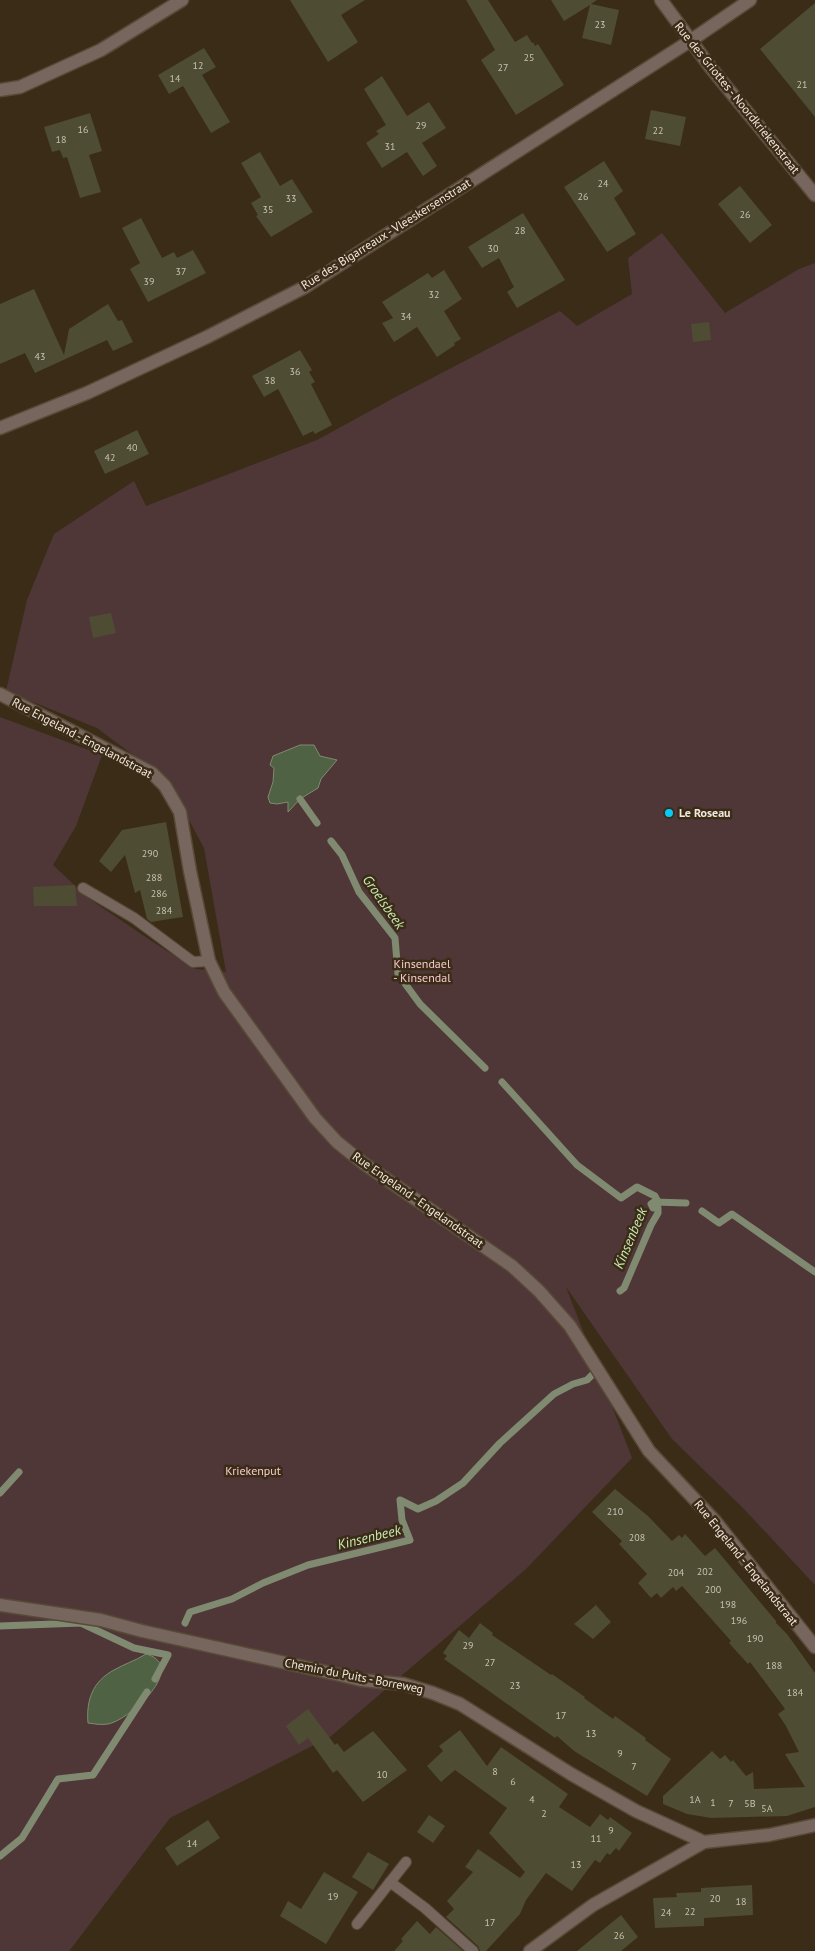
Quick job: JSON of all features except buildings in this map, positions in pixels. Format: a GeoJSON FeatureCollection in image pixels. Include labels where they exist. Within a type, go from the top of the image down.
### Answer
{"type":"FeatureCollection","features":[{"type":"Feature","properties":{"kind":"street"},"geometry":{"type":"LineString","coordinates":[[0,90],[20,88],[101,50],[182,0]]}},
{"type":"Feature","properties":{"kind":"street","name":"Rue des Griottes - Noordkriekenstraat"},"geometry":{"type":"LineString","coordinates":[[661,0],[690,41],[815,195]]}},
{"type":"Feature","properties":{"kind":"street","name":"Rue des Bigarreaux - Vleeskersenstraat"},"geometry":{"type":"LineString","coordinates":[[0,428],[87,393],[199,342],[305,287],[690,41],[750,0]]}},
{"type":"Feature","properties":{"kind":"street","name":"Rue Engeland - Engelandstraat"},"geometry":{"type":"LineString","coordinates":[[0,694],[152,773],[165,786],[180,812],[209,961],[224,992],[284,1077],[315,1118],[337,1142],[363,1164],[512,1266],[539,1291],[570,1326],[649,1451],[715,1521],[815,1647]]}},
{"type":"Feature","properties":{"kind":"street","name":"Chemin du Puits - Borreweg"},"geometry":{"type":"LineString","coordinates":[[0,1605],[101,1620],[361,1680],[403,1684],[433,1693],[460,1704],[571,1774],[636,1811],[704,1842]]}},
{"type":"Feature","properties":{"kind":"street"},"geometry":{"type":"LineString","coordinates":[[530,1951],[593,1904],[704,1842],[770,1835],[815,1825]]}},
{"type":"Feature","properties":{"kind":"lane"},"geometry":{"type":"LineString","coordinates":[[84,888],[134,918],[193,962],[209,961]]}},
{"type":"Feature","properties":{"kind":"lane"},"geometry":{"type":"LineString","coordinates":[[357,1924],[406,1862]]}},
{"type":"Feature","properties":{"kind":"lane"},"geometry":{"type":"LineString","coordinates":[[390,1882],[425,1908],[474,1951]]}},
{"type":"Feature","properties":{"kind":"green space"},"geometry":{"type":"Polygon","coordinates":[[[662,233],[725,313],[799,269],[815,263],[815,1585],[743,1508],[672,1439],[566,1287],[632,1458],[526,1569],[330,1737],[170,1818],[69,1951],[0,1951],[0,717],[102,755],[76,826],[53,865],[88,898],[196,969],[226,972],[204,848],[168,781],[97,728],[6,691],[27,600],[54,534],[134,481],[146,506],[317,440],[560,311],[577,326],[632,294],[628,258],[662,233]]]}},
{"type":"Feature","properties":{"kind":"shaded area"},"geometry":{"type":"Polygon","coordinates":[[[300,745],[314,745],[320,756],[337,760],[321,779],[318,788],[300,799],[288,812],[288,802],[270,803],[268,797],[273,782],[274,768],[270,765],[273,756],[300,745]]]}},
{"type":"Feature","properties":{"kind":"shaded area"},"geometry":{"type":"Polygon","coordinates":[[[146,1654],[158,1660],[161,1669],[159,1680],[151,1692],[141,1703],[118,1720],[108,1724],[88,1723],[88,1707],[92,1692],[101,1680],[107,1674],[146,1654]]]}},
{"type":"Feature","properties":{"kind":"waterway","name":"Groelsbeek"},"geometry":{"type":"LineString","coordinates":[[300,799],[317,823]]}},
{"type":"Feature","properties":{"kind":"waterway","name":"Groelsbeek"},"geometry":{"type":"LineString","coordinates":[[331,841],[342,855],[359,892],[395,938],[398,974],[420,1004],[485,1068]]}},
{"type":"Feature","properties":{"kind":"waterway","name":"Groelsbeek"},"geometry":{"type":"LineString","coordinates":[[502,1082],[577,1165],[621,1198],[637,1187],[655,1196],[658,1202]]}},
{"type":"Feature","properties":{"kind":"waterway","name":"Kinsenbeek"},"geometry":{"type":"LineString","coordinates":[[620,1291],[624,1288],[658,1213],[658,1208],[653,1208],[651,1204],[654,1202],[686,1203]]}},
{"type":"Feature","properties":{"kind":"waterway","name":"Groelsbeek"},"geometry":{"type":"LineString","coordinates":[[702,1211],[719,1223],[732,1214],[815,1272]]}},
{"type":"Feature","properties":{"kind":"waterway","name":"Kinsenbeek"},"geometry":{"type":"LineString","coordinates":[[185,1623],[190,1612],[232,1599],[263,1583],[308,1565],[410,1540],[402,1520],[400,1500],[418,1509],[436,1501],[463,1483],[500,1443],[554,1394],[573,1384],[587,1380],[593,1374]]}},
{"type":"Feature","properties":{"kind":"waterway"},"geometry":{"type":"LineString","coordinates":[[0,1493],[19,1472]]}},
{"type":"Feature","properties":{"kind":"waterway"},"geometry":{"type":"LineString","coordinates":[[0,1626],[81,1623],[134,1648],[168,1655],[155,1679]]}},
{"type":"Feature","properties":{"kind":"waterway","name":"Kinsenbeek"},"geometry":{"type":"LineString","coordinates":[[0,1856],[22,1838],[58,1779],[93,1775],[147,1692]]}},
{"type":"Feature","properties":{"kind":"place","name":"Le Roseau"},"geometry":{"type":"Point","coordinates":[669,813]}},
{"type":"Feature","properties":{"kind":"park label","name":"Kinsendael - Kinsendal"},"geometry":{"type":"Point","coordinates":[422,971]}},
{"type":"Feature","properties":{"kind":"park label","name":"Kriekenput"},"geometry":{"type":"Point","coordinates":[253,1471]}}]}
